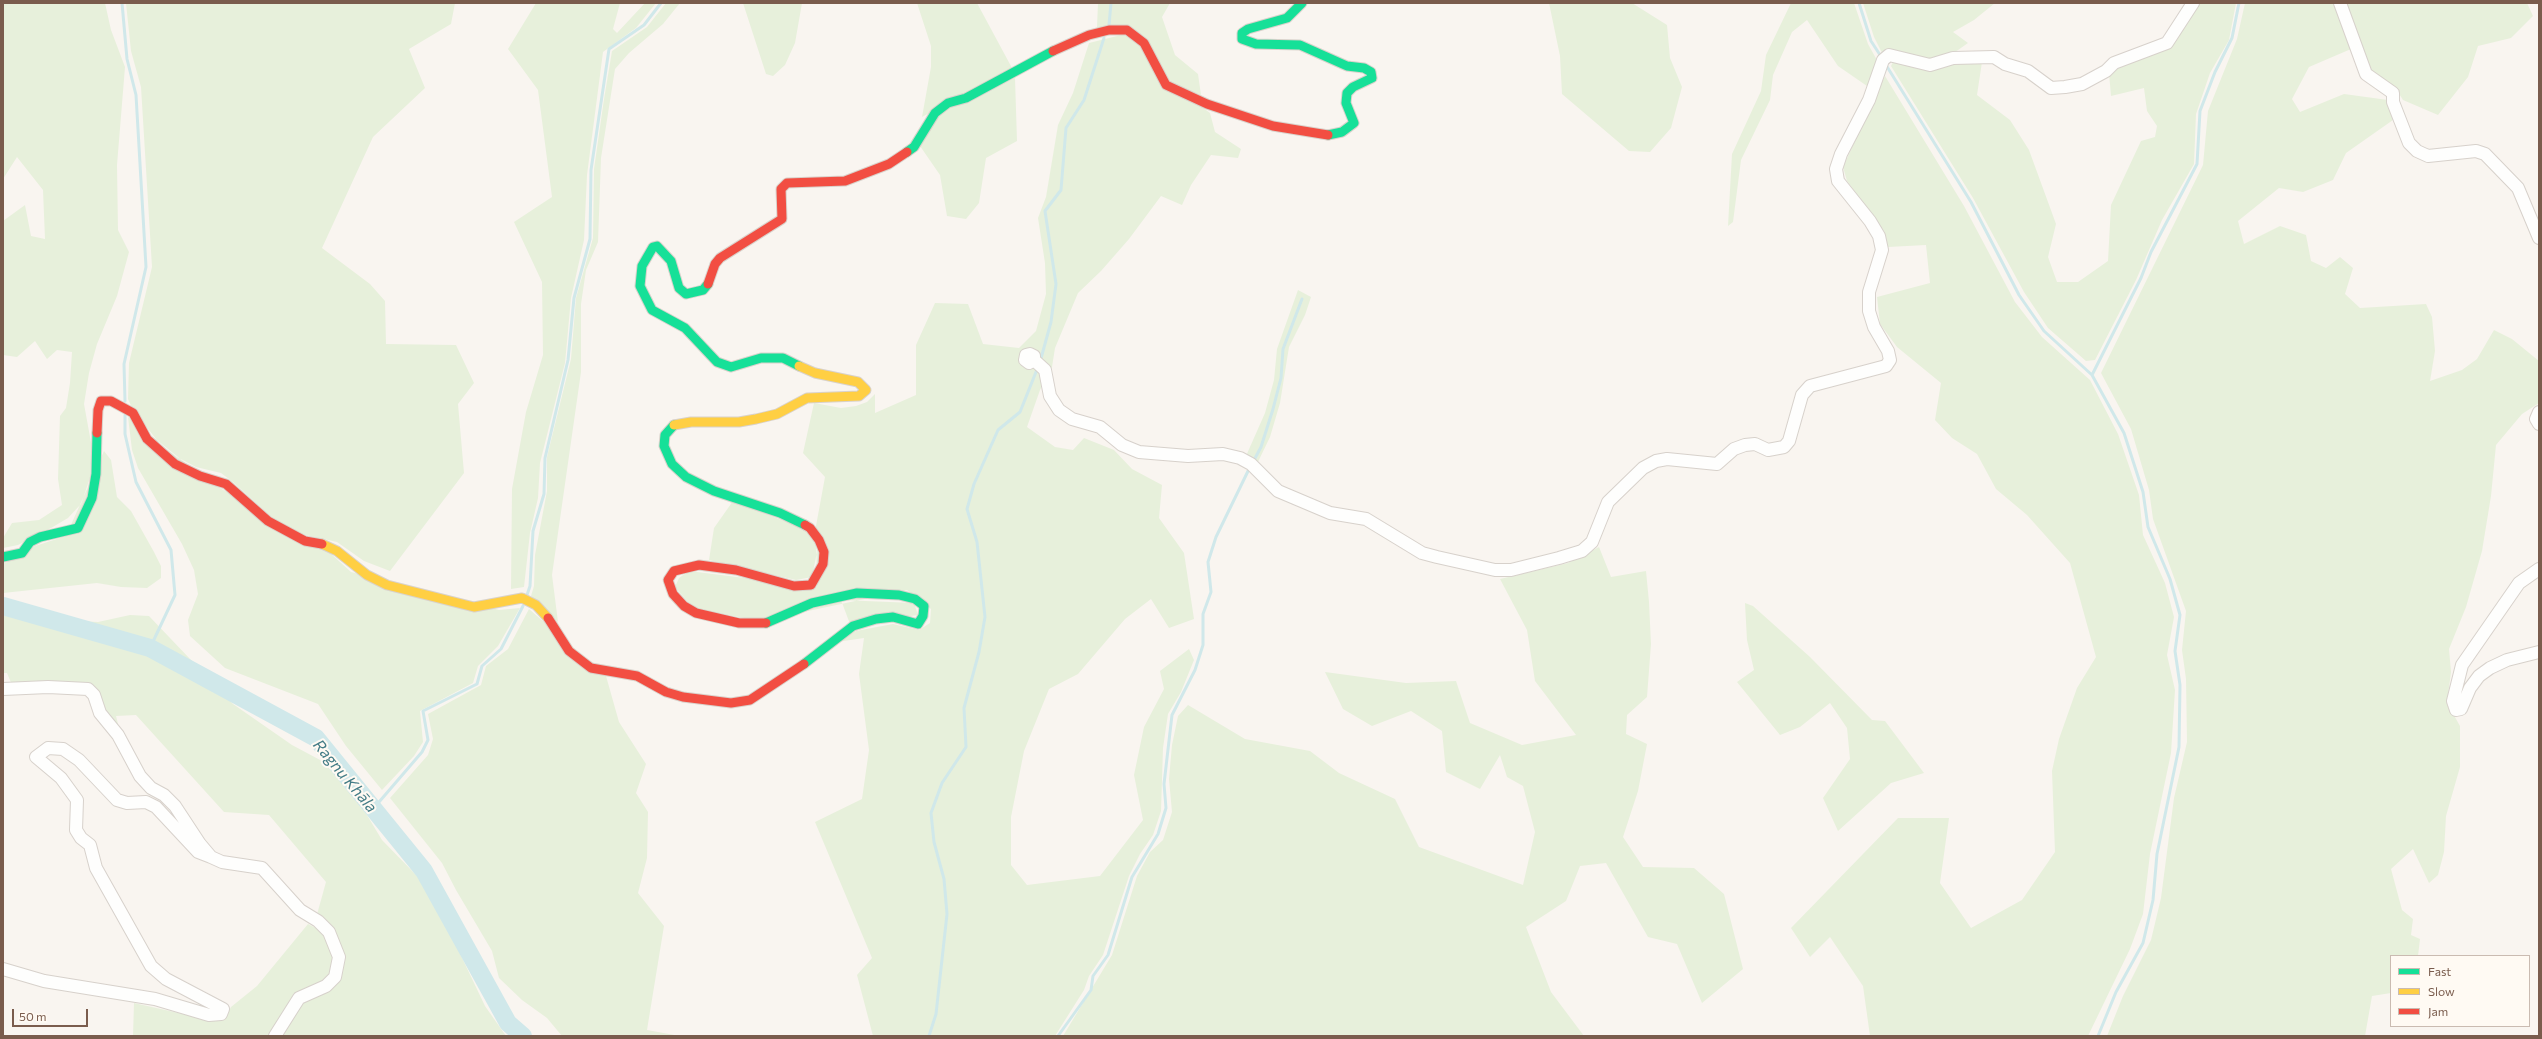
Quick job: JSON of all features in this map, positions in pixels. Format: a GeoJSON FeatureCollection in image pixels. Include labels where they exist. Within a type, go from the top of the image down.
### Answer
{"type":"FeatureCollection","features":[{"type":"Feature","properties":{"kind":"street"},"geometry":{"type":"LineString","coordinates":[[3,558],[22,553],[30,542],[40,537],[78,528],[92,498],[96,474],[101,401],[111,401],[133,413],[147,439],[175,464],[200,476],[226,484],[251,508],[268,521],[305,541],[324,544],[337,551],[367,575],[387,585],[474,607],[522,598],[536,605],[546,614],[565,646],[591,668],[637,676],[666,692],[683,697],[731,703],[750,700],[798,669],[853,626],[876,619],[893,617],[908,623],[918,624],[924,616],[924,606],[915,599],[899,595],[857,593],[812,603],[763,624],[739,623],[696,613],[684,606],[673,594],[668,580],[674,571],[699,565],[736,570],[794,586],[811,585],[823,564],[824,552],[819,540],[810,528],[780,513],[714,491],[686,477],[672,464],[664,446],[665,435],[675,424],[691,422],[738,422],[756,419],[777,414],[807,398],[859,396],[866,390],[863,385],[858,382],[816,373],[783,358],[761,358],[731,367],[717,362],[685,328],[652,310],[646,300],[640,286],[642,266],[653,247],[658,246],[671,261],[679,288],[686,294],[703,290],[708,285],[715,264],[720,258],[782,219],[780,199],[781,189],[788,183],[845,181],[889,164],[914,146],[935,113],[948,104],[966,98],[1006,78],[1048,53],[1089,35],[1109,30],[1128,30],[1144,43],[1153,57],[1157,70],[1166,85],[1207,104],[1272,126],[1330,135],[1342,132],[1354,123],[1346,103],[1347,93],[1353,88],[1367,82],[1372,78],[1370,72],[1364,68],[1347,66],[1300,44],[1256,44],[1246,42],[1242,39],[1242,33],[1248,29],[1287,18],[1302,3]]}},
{"type":"Feature","properties":{"kind":"street"},"geometry":{"type":"LineString","coordinates":[[1034,360],[1045,370],[1050,396],[1059,410],[1072,419],[1100,427],[1122,445],[1139,452],[1188,456],[1223,454],[1240,458],[1251,464],[1278,491],[1330,514],[1366,519],[1422,553],[1495,570],[1526,566],[1576,553],[1592,542],[1608,502],[1643,468],[1656,461],[1668,459],[1717,464],[1734,449],[1744,445],[1755,444],[1768,450],[1784,447],[1790,441],[1802,395],[1810,386],[1886,366],[1890,360],[1888,351],[1874,327],[1869,311],[1869,292],[1882,250],[1879,236],[1870,221],[1838,181],[1836,169],[1841,154],[1868,100],[1883,60],[1889,55],[1930,65],[1953,58],[1994,57],[2004,64],[2028,71],[2051,88],[2065,87],[2088,81],[2106,71],[2114,63],[2167,43],[2193,3]]}},
{"type":"Feature","properties":{"kind":"street"},"geometry":{"type":"LineString","coordinates":[[2340,3],[2366,74],[2393,94],[2393,102],[2409,143],[2417,151],[2428,156],[2476,151],[2485,154],[2518,188],[2539,238]]}},
{"type":"Feature","properties":{"kind":"street"},"geometry":{"type":"LineString","coordinates":[[2539,412],[2536,419],[2539,424]]}},
{"type":"Feature","properties":{"kind":"street"},"geometry":{"type":"LineString","coordinates":[[2539,569],[2519,583],[2462,665],[2454,691],[2453,701],[2456,710],[2461,709],[2470,688],[2479,676],[2490,668],[2507,660],[2539,652]]}},
{"type":"Feature","properties":{"kind":"street"},"geometry":{"type":"LineString","coordinates":[[3,689],[48,687],[88,689],[94,695],[100,713],[118,735],[140,776],[151,788],[164,795],[175,806],[200,844],[211,857]]}},
{"type":"Feature","properties":{"kind":"street"},"geometry":{"type":"LineString","coordinates":[[3,969],[44,981],[155,999],[209,1014],[221,1014],[223,1009],[166,979],[151,966],[96,868],[90,845],[81,838],[76,830],[77,800],[61,778],[36,757],[48,748],[63,748],[80,760],[117,800],[127,803],[146,802],[156,807],[198,852],[222,862],[262,868],[300,910],[324,927],[335,945],[339,957],[335,977],[326,986],[299,998],[275,1036]]}},
{"type":"Feature","properties":{"kind":"green space"},"geometry":{"type":"Polygon","coordinates":[[[3,3],[105,3],[111,30],[125,67],[117,165],[118,230],[129,252],[117,296],[97,344],[89,373],[84,404],[92,448],[90,478],[81,504],[68,518],[51,528],[18,545],[3,548],[3,538],[12,523],[39,520],[62,505],[58,479],[60,416],[66,408],[70,383],[72,352],[57,350],[47,359],[35,341],[17,357],[3,355],[3,221],[25,205],[31,236],[45,239],[43,190],[17,157],[3,179],[3,3]]]}},
{"type":"Feature","properties":{"kind":"green space"},"geometry":{"type":"Polygon","coordinates":[[[126,3],[455,3],[451,24],[409,49],[425,88],[373,137],[322,248],[370,284],[385,301],[386,344],[456,345],[474,383],[458,404],[464,473],[390,571],[364,561],[337,542],[301,534],[275,520],[221,473],[196,467],[177,457],[160,444],[133,410],[128,399],[129,363],[152,267],[141,87],[131,51],[126,3]]]}},
{"type":"Feature","properties":{"kind":"green space"},"geometry":{"type":"Polygon","coordinates":[[[536,3],[620,3],[613,29],[617,33],[645,3],[656,3],[636,28],[603,52],[587,175],[584,240],[571,298],[565,363],[540,463],[538,498],[530,533],[524,587],[511,589],[512,489],[526,412],[543,355],[542,282],[514,222],[552,197],[538,90],[508,49],[536,3]]]}},
{"type":"Feature","properties":{"kind":"green space"},"geometry":{"type":"Polygon","coordinates":[[[666,3],[680,3],[663,24],[629,53],[615,69],[601,158],[598,242],[586,270],[581,304],[581,372],[552,575],[558,622],[531,596],[534,586],[535,555],[547,491],[547,457],[571,359],[576,298],[593,238],[594,169],[612,51],[647,27],[666,3]]]}},
{"type":"Feature","properties":{"kind":"green space"},"geometry":{"type":"Polygon","coordinates":[[[743,3],[802,3],[795,43],[785,65],[773,76],[766,74],[743,3]]]}},
{"type":"Feature","properties":{"kind":"green space"},"geometry":{"type":"Polygon","coordinates":[[[917,3],[977,3],[1012,68],[922,117],[931,67],[931,46],[917,3]]]}},
{"type":"Feature","properties":{"kind":"green space"},"geometry":{"type":"Polygon","coordinates":[[[1098,3],[1170,3],[1162,17],[1175,55],[1198,74],[1201,95],[1167,81],[1146,41],[1097,27],[1098,3]]]}},
{"type":"Feature","properties":{"kind":"green space"},"geometry":{"type":"Polygon","coordinates":[[[1549,3],[1632,3],[1667,25],[1670,58],[1682,87],[1671,128],[1650,152],[1629,151],[1562,94],[1560,56],[1549,3]]]}},
{"type":"Feature","properties":{"kind":"green space"},"geometry":{"type":"Polygon","coordinates":[[[1791,3],[1854,3],[1868,44],[1878,62],[1867,86],[1838,66],[1807,20],[1792,32],[1773,75],[1770,100],[1741,160],[1733,222],[1728,226],[1732,154],[1761,91],[1766,55],[1791,3]]]}},
{"type":"Feature","properties":{"kind":"green space"},"geometry":{"type":"Polygon","coordinates":[[[1863,3],[1995,3],[1974,20],[1953,32],[1968,43],[1951,55],[1930,61],[1883,55],[1874,37],[1863,3]]]}},
{"type":"Feature","properties":{"kind":"green space"},"geometry":{"type":"Polygon","coordinates":[[[2197,3],[2236,3],[2229,40],[2210,73],[2196,114],[2194,164],[2162,220],[2136,280],[2095,360],[2086,361],[2048,328],[2024,292],[1973,198],[1891,66],[1893,62],[1982,62],[1977,95],[2010,120],[2029,150],[2056,224],[2048,257],[2057,282],[2078,282],[2108,261],[2111,205],[2141,141],[2155,137],[2157,126],[2147,111],[2144,88],[2111,96],[2109,73],[2117,66],[2161,52],[2197,3]]]}},
{"type":"Feature","properties":{"kind":"green space"},"geometry":{"type":"Polygon","coordinates":[[[2245,3],[2336,3],[2351,49],[2309,67],[2292,99],[2300,112],[2344,94],[2388,100],[2393,120],[2346,153],[2333,180],[2303,192],[2279,188],[2238,221],[2244,244],[2280,226],[2306,235],[2311,261],[2326,268],[2340,257],[2353,268],[2345,294],[2360,308],[2426,304],[2432,317],[2435,351],[2430,381],[2462,370],[2477,359],[2494,330],[2512,339],[2539,361],[2539,403],[2522,414],[2496,445],[2491,496],[2482,551],[2466,607],[2449,649],[2451,672],[2447,703],[2460,726],[2460,767],[2446,816],[2444,852],[2438,875],[2429,883],[2413,849],[2391,869],[2402,910],[2413,919],[2411,935],[2420,939],[2418,955],[2390,955],[2390,993],[2372,996],[2365,1036],[2107,1036],[2123,996],[2151,940],[2161,898],[2174,798],[2187,742],[2186,679],[2182,650],[2186,611],[2153,519],[2149,490],[2131,429],[2101,373],[2203,165],[2208,111],[2237,39],[2245,3]]]}},
{"type":"Feature","properties":{"kind":"green space"},"geometry":{"type":"Polygon","coordinates":[[[2345,3],[2527,3],[2533,16],[2511,38],[2478,46],[2468,77],[2438,115],[2403,100],[2396,89],[2369,71],[2345,3]]]}},
{"type":"Feature","properties":{"kind":"green space"},"geometry":{"type":"Polygon","coordinates":[[[1125,34],[1142,45],[1155,73],[1210,113],[1215,132],[1241,149],[1238,158],[1211,155],[1191,185],[1182,205],[1161,196],[1129,239],[1101,271],[1078,293],[1055,348],[1052,367],[1040,390],[1027,427],[1055,447],[1073,450],[1084,438],[1114,450],[1132,469],[1162,485],[1159,518],[1184,553],[1194,619],[1169,628],[1151,599],[1125,619],[1078,674],[1049,689],[1024,751],[1011,817],[1011,865],[1027,885],[1100,876],[1143,820],[1134,775],[1144,727],[1164,689],[1160,671],[1189,649],[1194,660],[1181,692],[1168,714],[1163,748],[1161,811],[1153,835],[1140,854],[1129,876],[1103,955],[1089,976],[1084,990],[1055,1036],[873,1036],[857,975],[872,958],[815,822],[862,799],[869,750],[859,674],[864,638],[837,642],[856,631],[893,624],[919,630],[930,623],[931,609],[907,590],[761,621],[694,609],[675,587],[679,578],[689,571],[817,587],[816,526],[825,477],[803,453],[814,403],[841,408],[856,406],[867,402],[875,394],[875,413],[916,395],[916,345],[935,303],[968,304],[983,344],[1019,348],[1036,331],[1046,294],[1045,263],[1038,218],[1046,197],[1058,125],[1073,93],[1089,43],[1125,34]]]}},
{"type":"Feature","properties":{"kind":"green space"},"geometry":{"type":"Polygon","coordinates":[[[1885,76],[1964,206],[2015,302],[2042,337],[2090,380],[2118,434],[2139,495],[2143,535],[2165,583],[2174,617],[2167,655],[2175,690],[2171,753],[2150,854],[2143,914],[2130,949],[2088,1036],[1870,1036],[1863,986],[1830,937],[1810,957],[1791,928],[1898,818],[1949,818],[1940,883],[1971,928],[2022,900],[2055,852],[2052,771],[2059,739],[2077,688],[2096,657],[2070,563],[2027,515],[1996,489],[1977,454],[1952,438],[1935,420],[1941,383],[1897,347],[1880,324],[1877,297],[1930,283],[1926,245],[1888,247],[1884,231],[1847,181],[1843,167],[1885,76]]]}},
{"type":"Feature","properties":{"kind":"green space"},"geometry":{"type":"Polygon","coordinates":[[[1015,78],[1017,141],[986,158],[979,203],[966,219],[947,216],[940,175],[920,146],[941,112],[1015,78]]]}},
{"type":"Feature","properties":{"kind":"green space"},"geometry":{"type":"Polygon","coordinates":[[[1298,290],[1311,297],[1305,315],[1289,347],[1280,403],[1270,437],[1256,466],[1246,456],[1265,413],[1274,380],[1277,349],[1298,290]]]}},
{"type":"Feature","properties":{"kind":"green space"},"geometry":{"type":"Polygon","coordinates":[[[128,417],[208,481],[329,552],[351,572],[499,610],[520,608],[498,646],[478,666],[473,683],[420,711],[423,742],[414,756],[382,790],[346,746],[318,704],[225,668],[190,636],[188,620],[198,594],[194,570],[182,544],[138,468],[132,450],[128,417]]]}},
{"type":"Feature","properties":{"kind":"green space"},"geometry":{"type":"Polygon","coordinates":[[[104,451],[111,460],[117,497],[131,511],[154,552],[161,566],[161,578],[147,588],[121,587],[97,583],[3,593],[3,564],[35,546],[66,536],[104,451]]]}},
{"type":"Feature","properties":{"kind":"green space"},"geometry":{"type":"Polygon","coordinates":[[[733,501],[807,530],[818,547],[812,577],[796,580],[709,560],[714,528],[733,501]]]}},
{"type":"Feature","properties":{"kind":"green space"},"geometry":{"type":"Polygon","coordinates":[[[1599,547],[1611,577],[1646,571],[1649,602],[1651,644],[1647,697],[1627,715],[1626,734],[1647,744],[1638,791],[1623,837],[1643,867],[1694,868],[1724,894],[1743,969],[1702,1003],[1677,944],[1648,937],[1606,863],[1580,866],[1566,901],[1526,927],[1551,992],[1584,1036],[1063,1036],[1112,955],[1137,876],[1150,852],[1163,840],[1172,812],[1169,779],[1172,745],[1178,716],[1188,705],[1245,739],[1310,751],[1339,773],[1395,799],[1419,847],[1523,885],[1535,832],[1523,786],[1507,777],[1500,755],[1480,789],[1446,772],[1442,731],[1411,711],[1372,726],[1343,709],[1325,672],[1406,683],[1456,681],[1470,723],[1522,745],[1576,735],[1535,681],[1527,630],[1500,579],[1568,563],[1599,547]]]}},
{"type":"Feature","properties":{"kind":"green space"},"geometry":{"type":"Polygon","coordinates":[[[841,600],[914,603],[918,615],[850,624],[841,600]]]}},
{"type":"Feature","properties":{"kind":"green space"},"geometry":{"type":"Polygon","coordinates":[[[1745,603],[1753,606],[1810,657],[1872,720],[1885,721],[1924,773],[1891,783],[1838,831],[1823,798],[1850,759],[1847,728],[1830,703],[1800,727],[1780,735],[1737,682],[1754,670],[1747,640],[1745,603]]]}},
{"type":"Feature","properties":{"kind":"green space"},"geometry":{"type":"Polygon","coordinates":[[[529,609],[606,676],[619,722],[646,764],[636,793],[648,812],[647,858],[638,893],[664,926],[647,1030],[680,1036],[562,1036],[547,1018],[522,1000],[499,978],[492,951],[442,863],[390,798],[428,755],[433,739],[428,714],[481,685],[486,666],[508,649],[529,609]]]}},
{"type":"Feature","properties":{"kind":"green space"},"geometry":{"type":"Polygon","coordinates":[[[13,612],[40,619],[98,622],[130,615],[149,616],[233,704],[292,745],[322,761],[347,782],[382,840],[420,879],[434,899],[485,1006],[506,1036],[278,1036],[303,999],[316,993],[341,962],[316,918],[326,882],[269,815],[224,812],[136,715],[116,716],[118,724],[115,726],[106,717],[97,691],[12,685],[7,673],[3,673],[3,616],[13,612]]]}},
{"type":"Feature","properties":{"kind":"green space"},"geometry":{"type":"Polygon","coordinates":[[[308,924],[316,928],[327,939],[334,953],[333,968],[327,980],[315,987],[270,1036],[133,1036],[134,1003],[210,1020],[224,1020],[231,1007],[257,986],[308,924]]]}},
{"type":"Feature","properties":{"kind":"waterway"},"geometry":{"type":"LineString","coordinates":[[122,3],[127,59],[136,95],[146,267],[124,364],[125,401]]}},
{"type":"Feature","properties":{"kind":"waterway"},"geometry":{"type":"LineString","coordinates":[[527,595],[530,586],[533,531],[544,494],[545,458],[568,360],[574,298],[590,239],[591,170],[609,49],[644,25],[661,3]]}},
{"type":"Feature","properties":{"kind":"waterway"},"geometry":{"type":"LineString","coordinates":[[1109,25],[1111,3]]}},
{"type":"Feature","properties":{"kind":"waterway"},"geometry":{"type":"LineString","coordinates":[[1859,3],[1871,41],[1882,58]]}},
{"type":"Feature","properties":{"kind":"waterway"},"geometry":{"type":"LineString","coordinates":[[2092,375],[2141,278],[2151,252],[2197,164],[2200,111],[2215,72],[2232,38],[2239,3]]}},
{"type":"Feature","properties":{"kind":"waterway"},"geometry":{"type":"LineString","coordinates":[[1040,362],[1051,322],[1056,284],[1045,211],[1061,190],[1066,128],[1084,100],[1104,38]]}},
{"type":"Feature","properties":{"kind":"waterway"},"geometry":{"type":"LineString","coordinates":[[1886,65],[1971,202],[2019,295],[2044,331],[2092,375],[2124,433],[2143,492],[2148,527],[2170,579],[2180,615],[2175,651],[2180,685],[2179,747],[2157,854],[2153,900],[2143,943],[2116,992],[2098,1036]]}},
{"type":"Feature","properties":{"kind":"waterway"},"geometry":{"type":"LineString","coordinates":[[1253,462],[1261,447],[1273,409],[1281,378],[1283,349],[1302,299]]}},
{"type":"Feature","properties":{"kind":"waterway"},"geometry":{"type":"LineString","coordinates":[[929,1036],[936,1014],[947,914],[944,879],[934,842],[931,813],[942,783],[966,747],[964,708],[979,652],[985,617],[977,542],[967,509],[974,484],[998,430],[1020,412],[1038,367]]}},
{"type":"Feature","properties":{"kind":"waterway"},"geometry":{"type":"LineString","coordinates":[[125,415],[125,434],[136,482],[171,550],[175,595],[150,648]]}},
{"type":"Feature","properties":{"kind":"waterway"},"geometry":{"type":"LineString","coordinates":[[1058,1036],[1091,990],[1093,976],[1108,955],[1132,877],[1158,834],[1166,808],[1164,784],[1172,715],[1195,670],[1203,645],[1203,614],[1211,592],[1208,562],[1216,537],[1250,467]]}},
{"type":"Feature","properties":{"kind":"waterway","name":"Ragnu Khāla"},"geometry":{"type":"LineString","coordinates":[[3,606],[150,648],[316,738],[424,871],[508,1023],[523,1036]]}},
{"type":"Feature","properties":{"kind":"waterway"},"geometry":{"type":"LineString","coordinates":[[373,809],[422,752],[428,740],[423,711],[477,684],[482,666],[501,649],[523,606]]}},
{"type":"Feature","properties":{"kind":"traffic: fast"},"geometry":{"type":"LineString","coordinates":[[1302,3],[1287,18],[1248,29],[1242,33],[1242,39],[1256,44],[1300,45],[1347,66],[1364,68],[1371,72],[1372,78],[1353,87],[1347,93],[1346,103],[1354,123],[1342,132],[1328,135]]}},
{"type":"Feature","properties":{"kind":"traffic: fast"},"geometry":{"type":"LineString","coordinates":[[907,152],[914,147],[935,113],[948,103],[966,98],[1053,51]]}},
{"type":"Feature","properties":{"kind":"traffic: fast"},"geometry":{"type":"LineString","coordinates":[[708,284],[703,290],[686,294],[679,288],[671,261],[657,246],[653,247],[642,266],[640,286],[652,310],[685,328],[717,362],[731,367],[761,358],[783,358],[799,366]]}},
{"type":"Feature","properties":{"kind":"traffic: fast"},"geometry":{"type":"LineString","coordinates":[[674,425],[665,435],[664,446],[672,464],[686,477],[714,491],[780,513],[805,525]]}},
{"type":"Feature","properties":{"kind":"traffic: fast"},"geometry":{"type":"LineString","coordinates":[[3,557],[22,553],[30,542],[40,537],[78,528],[92,498],[96,474],[97,433]]}},
{"type":"Feature","properties":{"kind":"traffic: fast"},"geometry":{"type":"LineString","coordinates":[[766,623],[812,603],[857,593],[899,595],[915,599],[924,606],[923,616],[918,624],[893,617],[876,619],[853,626],[804,664]]}},
{"type":"Feature","properties":{"kind":"traffic: slow"},"geometry":{"type":"LineString","coordinates":[[674,425],[691,422],[739,422],[756,419],[777,414],[807,398],[859,396],[866,390],[858,382],[815,373],[799,366]]}},
{"type":"Feature","properties":{"kind":"traffic: slow"},"geometry":{"type":"LineString","coordinates":[[322,544],[337,551],[367,575],[387,585],[474,607],[522,598],[536,605],[548,618]]}},
{"type":"Feature","properties":{"kind":"traffic: jam"},"geometry":{"type":"LineString","coordinates":[[1053,51],[1089,35],[1109,30],[1127,30],[1144,43],[1166,85],[1207,104],[1273,126],[1328,135]]}},
{"type":"Feature","properties":{"kind":"traffic: jam"},"geometry":{"type":"LineString","coordinates":[[708,284],[715,264],[720,258],[782,219],[781,189],[787,183],[845,181],[889,164],[907,152]]}},
{"type":"Feature","properties":{"kind":"traffic: jam"},"geometry":{"type":"LineString","coordinates":[[97,433],[98,410],[101,401],[111,401],[133,413],[147,439],[175,464],[200,476],[226,484],[268,521],[305,541],[322,544]]}},
{"type":"Feature","properties":{"kind":"traffic: jam"},"geometry":{"type":"LineString","coordinates":[[766,623],[739,623],[696,613],[684,606],[673,594],[668,580],[674,571],[699,565],[736,570],[794,586],[811,585],[823,564],[824,552],[819,540],[810,528],[805,525]]}},
{"type":"Feature","properties":{"kind":"traffic: jam"},"geometry":{"type":"LineString","coordinates":[[548,618],[569,651],[591,668],[637,676],[666,692],[683,697],[731,703],[750,700],[804,664]]}}]}
